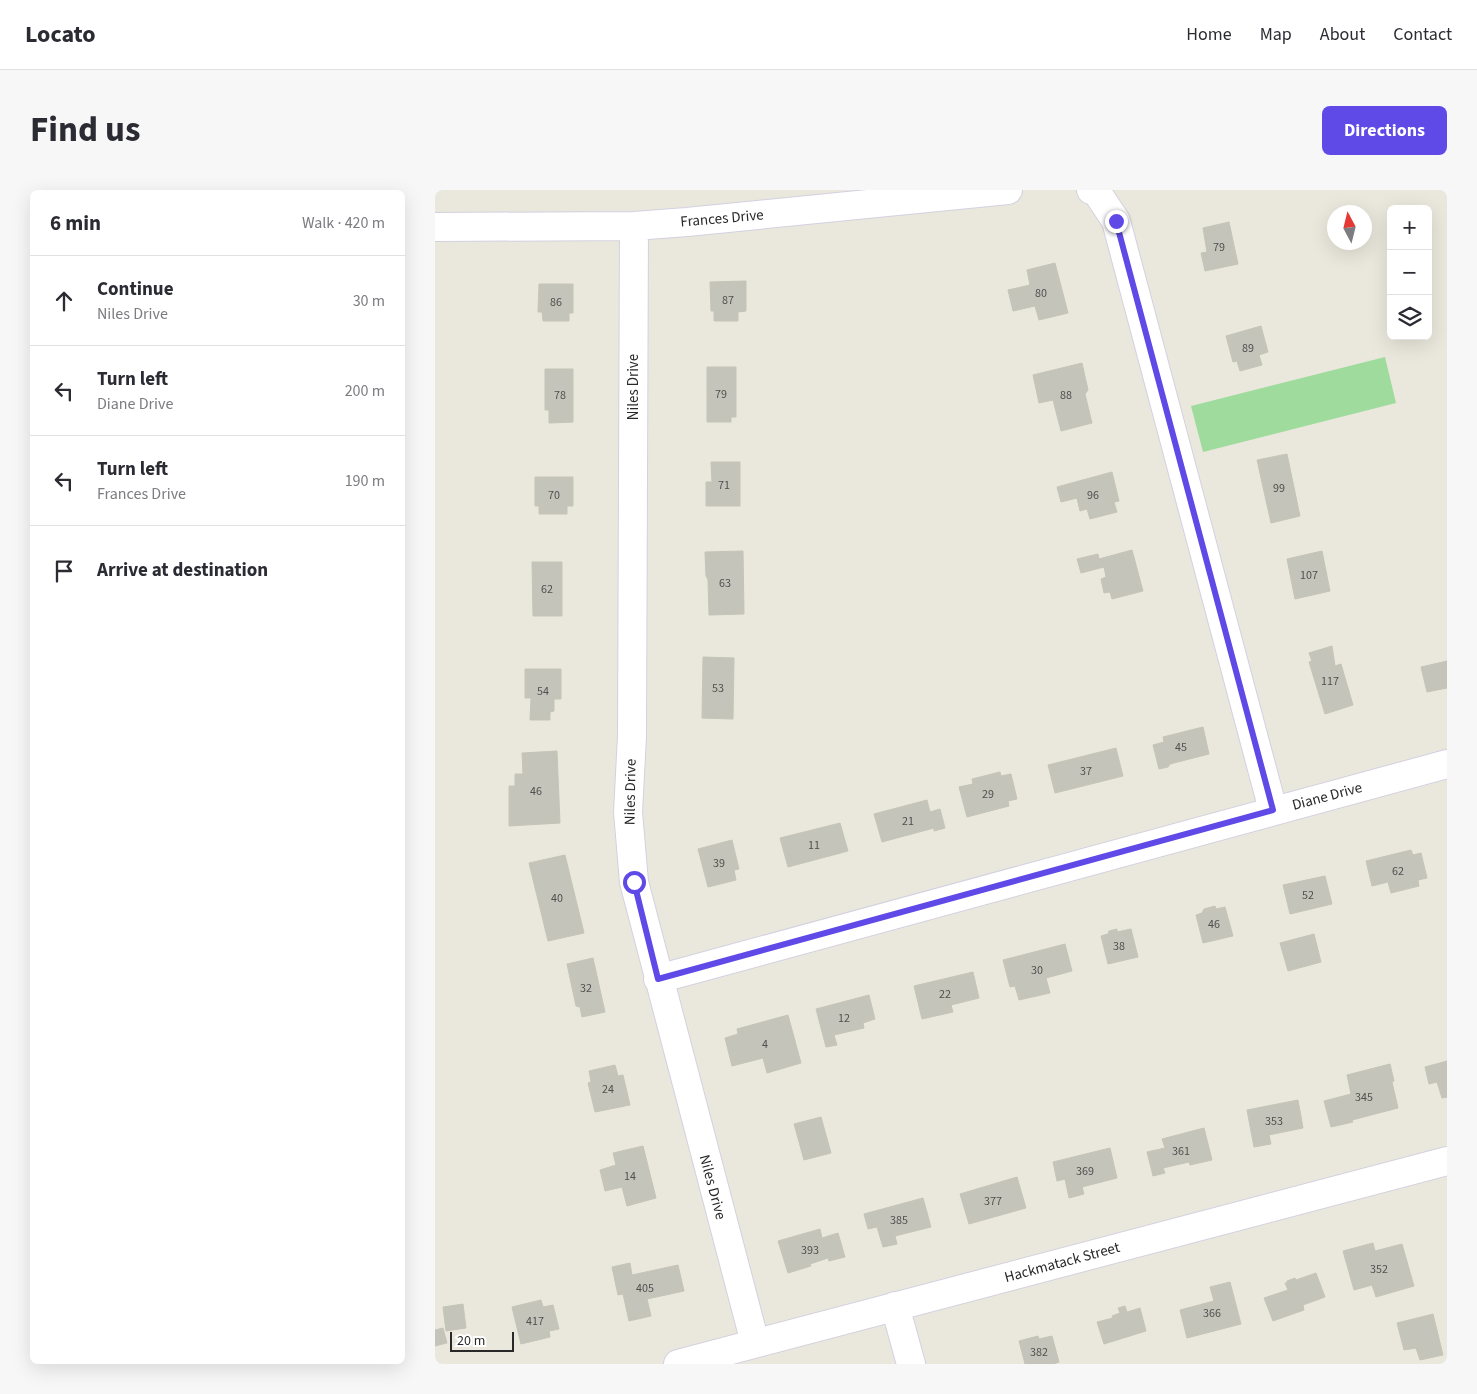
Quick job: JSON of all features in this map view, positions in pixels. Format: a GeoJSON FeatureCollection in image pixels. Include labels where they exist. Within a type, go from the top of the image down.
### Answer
{"type":"FeatureCollection","features":[{"type":"Feature","properties":{"kind":"street","name":"Frances Drive"},"geometry":{"type":"LineString","coordinates":[[435,227],[634,226],[1008,190]]}},
{"type":"Feature","properties":{"kind":"street"},"geometry":{"type":"LineString","coordinates":[[1091,190],[1096,191],[1116,221],[1273,810]]}},
{"type":"Feature","properties":{"kind":"street","name":"Niles Drive"},"geometry":{"type":"LineString","coordinates":[[634,226],[632,736],[628,812],[634,882],[755,1343]]}},
{"type":"Feature","properties":{"kind":"street","name":"Diane Drive"},"geometry":{"type":"LineString","coordinates":[[658,979],[1447,764]]}},
{"type":"Feature","properties":{"kind":"street","name":"Hackmatack Street"},"geometry":{"type":"LineString","coordinates":[[678,1364],[1447,1161]]}},
{"type":"Feature","properties":{"kind":"street"},"geometry":{"type":"LineString","coordinates":[[895,1306],[911,1364]]}},
{"type":"Feature","properties":{"kind":"green space"},"geometry":{"type":"Polygon","coordinates":[[[1385,357],[1396,403],[1203,452],[1191,406],[1385,357]]]}},
{"type":"Feature","properties":{"kind":"building"},"geometry":{"type":"Polygon","coordinates":[[[1229,222],[1238,264],[1205,271],[1201,253],[1207,252],[1203,228],[1229,222]]]}},
{"type":"Feature","properties":{"kind":"building"},"geometry":{"type":"Polygon","coordinates":[[[1055,263],[1068,313],[1039,320],[1035,306],[1013,311],[1008,290],[1030,285],[1027,270],[1055,263]]]}},
{"type":"Feature","properties":{"kind":"building"},"geometry":{"type":"Polygon","coordinates":[[[746,281],[746,311],[738,312],[738,321],[714,321],[714,311],[711,311],[710,282],[746,281]]]}},
{"type":"Feature","properties":{"kind":"building"},"geometry":{"type":"Polygon","coordinates":[[[539,284],[573,284],[573,313],[569,313],[569,321],[543,321],[542,312],[538,312],[539,284]]]}},
{"type":"Feature","properties":{"kind":"building"},"geometry":{"type":"Polygon","coordinates":[[[1261,326],[1268,352],[1259,355],[1262,365],[1240,371],[1237,361],[1233,362],[1226,336],[1261,326]]]}},
{"type":"Feature","properties":{"kind":"building"},"geometry":{"type":"Polygon","coordinates":[[[1082,363],[1088,390],[1085,394],[1092,423],[1061,431],[1053,400],[1039,403],[1033,375],[1082,363]]]}},
{"type":"Feature","properties":{"kind":"building"},"geometry":{"type":"Polygon","coordinates":[[[707,367],[736,367],[736,417],[731,417],[731,422],[707,422],[707,367]]]}},
{"type":"Feature","properties":{"kind":"building"},"geometry":{"type":"Polygon","coordinates":[[[545,369],[573,369],[573,422],[549,423],[549,410],[545,410],[545,369]]]}},
{"type":"Feature","properties":{"kind":"building"},"geometry":{"type":"Polygon","coordinates":[[[1287,454],[1300,516],[1271,523],[1257,460],[1287,454]]]}},
{"type":"Feature","properties":{"kind":"building"},"geometry":{"type":"Polygon","coordinates":[[[711,462],[740,462],[740,506],[706,506],[706,482],[712,482],[711,462]]]}},
{"type":"Feature","properties":{"kind":"building"},"geometry":{"type":"Polygon","coordinates":[[[1112,472],[1119,501],[1114,502],[1117,512],[1090,519],[1087,509],[1080,511],[1077,498],[1061,502],[1057,487],[1112,472]]]}},
{"type":"Feature","properties":{"kind":"building"},"geometry":{"type":"Polygon","coordinates":[[[535,477],[573,477],[573,506],[567,506],[567,514],[539,514],[539,506],[535,506],[535,477]]]}},
{"type":"Feature","properties":{"kind":"building"},"geometry":{"type":"Polygon","coordinates":[[[1132,550],[1143,591],[1112,599],[1110,592],[1104,593],[1101,579],[1106,577],[1104,567],[1081,573],[1077,559],[1098,554],[1099,559],[1132,550]]]}},
{"type":"Feature","properties":{"kind":"building"},"geometry":{"type":"Polygon","coordinates":[[[743,551],[744,614],[709,615],[705,552],[743,551]]]}},
{"type":"Feature","properties":{"kind":"building"},"geometry":{"type":"Polygon","coordinates":[[[1322,551],[1330,591],[1295,599],[1287,559],[1322,551]]]}},
{"type":"Feature","properties":{"kind":"building"},"geometry":{"type":"Polygon","coordinates":[[[532,562],[562,562],[562,616],[533,616],[532,562]]]}},
{"type":"Feature","properties":{"kind":"building"},"geometry":{"type":"Polygon","coordinates":[[[1332,646],[1335,666],[1341,664],[1353,705],[1325,714],[1309,662],[1312,661],[1309,653],[1332,646]]]}},
{"type":"Feature","properties":{"kind":"building"},"geometry":{"type":"Polygon","coordinates":[[[703,657],[734,658],[733,719],[702,718],[703,657]]]}},
{"type":"Feature","properties":{"kind":"building"},"geometry":{"type":"Polygon","coordinates":[[[1447,661],[1447,688],[1427,692],[1421,667],[1447,661]]]}},
{"type":"Feature","properties":{"kind":"building"},"geometry":{"type":"Polygon","coordinates":[[[525,669],[561,669],[561,699],[554,699],[554,711],[550,712],[550,720],[530,720],[531,698],[525,698],[525,669]]]}},
{"type":"Feature","properties":{"kind":"building"},"geometry":{"type":"Polygon","coordinates":[[[1203,727],[1209,754],[1170,764],[1168,767],[1159,769],[1153,745],[1164,742],[1163,737],[1203,727]]]}},
{"type":"Feature","properties":{"kind":"building"},"geometry":{"type":"Polygon","coordinates":[[[1116,748],[1123,776],[1055,793],[1048,765],[1116,748]]]}},
{"type":"Feature","properties":{"kind":"building"},"geometry":{"type":"Polygon","coordinates":[[[557,751],[560,823],[509,826],[509,786],[515,786],[515,774],[523,774],[522,753],[557,751]]]}},
{"type":"Feature","properties":{"kind":"building"},"geometry":{"type":"Polygon","coordinates":[[[1000,772],[1001,776],[1011,774],[1017,799],[1008,801],[1009,806],[967,817],[959,787],[973,784],[972,779],[1000,772]]]}},
{"type":"Feature","properties":{"kind":"building"},"geometry":{"type":"Polygon","coordinates":[[[927,800],[930,812],[940,809],[945,828],[934,831],[934,828],[882,842],[874,814],[927,800]]]}},
{"type":"Feature","properties":{"kind":"building"},"geometry":{"type":"Polygon","coordinates":[[[840,823],[848,851],[788,867],[780,838],[840,823]]]}},
{"type":"Feature","properties":{"kind":"building"},"geometry":{"type":"Polygon","coordinates":[[[732,840],[739,869],[734,870],[736,880],[708,887],[698,849],[732,840]]]}},
{"type":"Feature","properties":{"kind":"building"},"geometry":{"type":"Polygon","coordinates":[[[1411,850],[1413,855],[1421,853],[1427,878],[1418,880],[1419,886],[1391,893],[1388,882],[1372,886],[1366,861],[1411,850]]]}},
{"type":"Feature","properties":{"kind":"building"},"geometry":{"type":"Polygon","coordinates":[[[565,855],[584,933],[548,941],[529,863],[565,855]]]}},
{"type":"Feature","properties":{"kind":"building"},"geometry":{"type":"Polygon","coordinates":[[[1325,876],[1332,904],[1290,914],[1283,885],[1325,876]]]}},
{"type":"Feature","properties":{"kind":"building"},"geometry":{"type":"Polygon","coordinates":[[[1215,906],[1216,909],[1225,907],[1233,936],[1203,943],[1196,915],[1202,913],[1204,909],[1215,906]]]}},
{"type":"Feature","properties":{"kind":"building"},"geometry":{"type":"Polygon","coordinates":[[[1117,929],[1117,932],[1131,929],[1138,957],[1108,964],[1101,936],[1117,929]]]}},
{"type":"Feature","properties":{"kind":"building"},"geometry":{"type":"Polygon","coordinates":[[[1314,934],[1321,962],[1288,971],[1280,943],[1314,934]]]}},
{"type":"Feature","properties":{"kind":"building"},"geometry":{"type":"Polygon","coordinates":[[[1065,944],[1072,971],[1046,978],[1050,993],[1019,1000],[1015,986],[1010,987],[1003,960],[1065,944]]]}},
{"type":"Feature","properties":{"kind":"building"},"geometry":{"type":"Polygon","coordinates":[[[593,958],[605,1012],[582,1017],[580,1007],[576,1006],[567,964],[593,958]]]}},
{"type":"Feature","properties":{"kind":"building"},"geometry":{"type":"Polygon","coordinates":[[[973,972],[979,998],[951,1005],[953,1012],[922,1019],[914,986],[973,972]]]}},
{"type":"Feature","properties":{"kind":"building"},"geometry":{"type":"Polygon","coordinates":[[[869,995],[875,1019],[863,1023],[864,1028],[834,1035],[837,1045],[826,1047],[816,1009],[869,995]]]}},
{"type":"Feature","properties":{"kind":"building"},"geometry":{"type":"Polygon","coordinates":[[[788,1015],[801,1063],[767,1073],[763,1058],[732,1066],[725,1038],[738,1034],[737,1029],[788,1015]]]}},
{"type":"Feature","properties":{"kind":"building"},"geometry":{"type":"Polygon","coordinates":[[[1447,1061],[1447,1097],[1442,1098],[1437,1082],[1429,1084],[1425,1067],[1447,1061]]]}},
{"type":"Feature","properties":{"kind":"building"},"geometry":{"type":"Polygon","coordinates":[[[1390,1064],[1398,1108],[1331,1127],[1324,1101],[1351,1094],[1347,1075],[1390,1064]]]}},
{"type":"Feature","properties":{"kind":"building"},"geometry":{"type":"Polygon","coordinates":[[[615,1065],[618,1076],[623,1075],[630,1105],[595,1112],[588,1083],[591,1082],[589,1071],[615,1065]]]}},
{"type":"Feature","properties":{"kind":"building"},"geometry":{"type":"Polygon","coordinates":[[[1298,1100],[1303,1128],[1269,1135],[1271,1144],[1254,1147],[1247,1110],[1298,1100]]]}},
{"type":"Feature","properties":{"kind":"building"},"geometry":{"type":"Polygon","coordinates":[[[821,1117],[831,1153],[804,1160],[794,1124],[821,1117]]]}},
{"type":"Feature","properties":{"kind":"building"},"geometry":{"type":"Polygon","coordinates":[[[1204,1128],[1212,1160],[1190,1165],[1189,1162],[1163,1168],[1165,1173],[1153,1176],[1147,1152],[1165,1148],[1162,1139],[1204,1128]]]}},
{"type":"Feature","properties":{"kind":"building"},"geometry":{"type":"Polygon","coordinates":[[[643,1146],[656,1198],[627,1206],[622,1187],[605,1191],[600,1170],[616,1165],[613,1153],[643,1146]]]}},
{"type":"Feature","properties":{"kind":"building"},"geometry":{"type":"Polygon","coordinates":[[[1110,1148],[1117,1178],[1082,1187],[1084,1194],[1069,1198],[1065,1179],[1057,1181],[1053,1162],[1110,1148]]]}},
{"type":"Feature","properties":{"kind":"building"},"geometry":{"type":"Polygon","coordinates":[[[1017,1177],[1026,1208],[969,1224],[960,1194],[1017,1177]]]}},
{"type":"Feature","properties":{"kind":"building"},"geometry":{"type":"Polygon","coordinates":[[[923,1198],[931,1227],[895,1236],[897,1244],[883,1247],[877,1227],[868,1229],[864,1214],[923,1198]]]}},
{"type":"Feature","properties":{"kind":"building"},"geometry":{"type":"Polygon","coordinates":[[[820,1229],[822,1238],[838,1233],[845,1257],[829,1261],[828,1258],[810,1264],[811,1266],[788,1273],[778,1241],[820,1229]]]}},
{"type":"Feature","properties":{"kind":"building"},"geometry":{"type":"Polygon","coordinates":[[[1373,1243],[1375,1251],[1402,1244],[1414,1286],[1376,1297],[1372,1285],[1354,1290],[1343,1251],[1373,1243]]]}},
{"type":"Feature","properties":{"kind":"building"},"geometry":{"type":"Polygon","coordinates":[[[630,1263],[632,1275],[678,1265],[684,1291],[647,1299],[651,1316],[629,1321],[623,1294],[618,1295],[612,1267],[630,1263]]]}},
{"type":"Feature","properties":{"kind":"building"},"geometry":{"type":"Polygon","coordinates":[[[1316,1273],[1325,1297],[1303,1305],[1304,1310],[1273,1321],[1264,1298],[1288,1290],[1285,1283],[1287,1281],[1316,1273]]]}},
{"type":"Feature","properties":{"kind":"building"},"geometry":{"type":"Polygon","coordinates":[[[1230,1282],[1241,1324],[1187,1338],[1180,1310],[1214,1301],[1210,1287],[1230,1282]]]}},
{"type":"Feature","properties":{"kind":"building"},"geometry":{"type":"Polygon","coordinates":[[[541,1300],[543,1307],[553,1305],[559,1329],[549,1331],[550,1337],[521,1344],[512,1307],[541,1300]]]}},
{"type":"Feature","properties":{"kind":"building"},"geometry":{"type":"Polygon","coordinates":[[[463,1304],[466,1328],[446,1331],[443,1307],[463,1304]]]}},
{"type":"Feature","properties":{"kind":"building"},"geometry":{"type":"Polygon","coordinates":[[[1125,1306],[1127,1312],[1140,1308],[1146,1331],[1104,1344],[1097,1322],[1113,1318],[1112,1316],[1120,1313],[1118,1308],[1125,1306]]]}},
{"type":"Feature","properties":{"kind":"building"},"geometry":{"type":"Polygon","coordinates":[[[1433,1314],[1443,1355],[1420,1360],[1416,1348],[1404,1350],[1397,1323],[1433,1314]]]}},
{"type":"Feature","properties":{"kind":"building"},"geometry":{"type":"Polygon","coordinates":[[[443,1328],[447,1343],[435,1346],[435,1330],[443,1328]]]}},
{"type":"Feature","properties":{"kind":"building"},"geometry":{"type":"Polygon","coordinates":[[[1038,1336],[1039,1339],[1052,1336],[1059,1362],[1053,1364],[1025,1364],[1019,1341],[1038,1336]]]}},
{"type":"Feature","properties":{"kind":"route"},"geometry":{"type":"LineString","coordinates":[[634,882],[658,979],[1273,810],[1116,221]]}}]}
